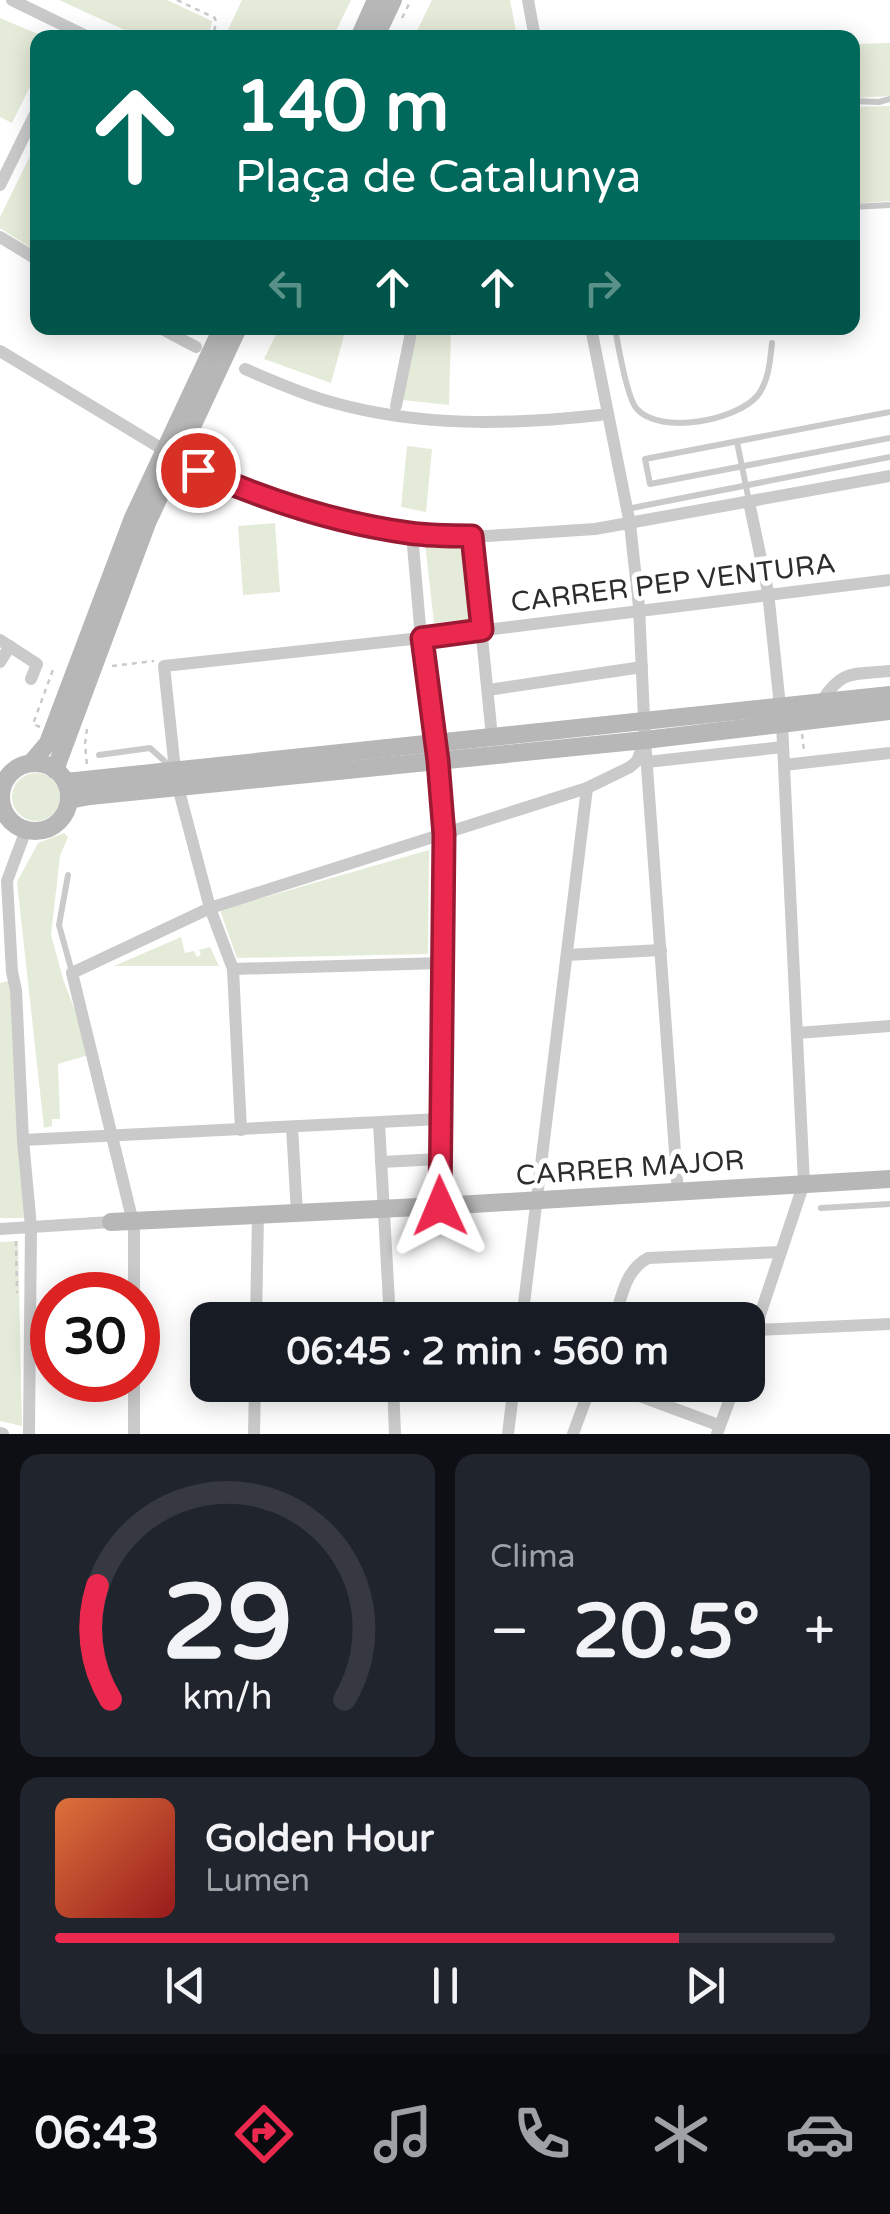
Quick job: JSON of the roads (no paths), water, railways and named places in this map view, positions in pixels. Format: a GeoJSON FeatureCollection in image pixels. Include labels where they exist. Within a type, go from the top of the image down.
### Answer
{"type":"FeatureCollection","features":[{"type":"Feature","properties":{"kind":"street"},"geometry":{"type":"LineString","coordinates":[[12,0],[66,30]]}},
{"type":"Feature","properties":{"kind":"street"},"geometry":{"type":"LineString","coordinates":[[363,30],[376,0]]}},
{"type":"Feature","properties":{"kind":"street"},"geometry":{"type":"LineString","coordinates":[[380,30],[393,0]]}},
{"type":"Feature","properties":{"kind":"street"},"geometry":{"type":"LineString","coordinates":[[528,0],[534,30]]}},
{"type":"Feature","properties":{"kind":"street"},"geometry":{"type":"LineString","coordinates":[[0,186],[30,124]]}},
{"type":"Feature","properties":{"kind":"street"},"geometry":{"type":"LineString","coordinates":[[0,237],[30,255]]}},
{"type":"Feature","properties":{"kind":"street"},"geometry":{"type":"LineString","coordinates":[[173,335],[196,347]]}},
{"type":"Feature","properties":{"kind":"street"},"geometry":{"type":"LineString","coordinates":[[30,764],[48,744],[133,518],[178,458],[220,335]]}},
{"type":"Feature","properties":{"kind":"street"},"geometry":{"type":"LineString","coordinates":[[63,784],[45,764],[30,764],[16,769],[4,781],[0,801],[10,821],[26,830],[37,832],[54,826],[64,816],[63,784],[147,523],[235,335]]}},
{"type":"Feature","properties":{"kind":"street"},"geometry":{"type":"LineString","coordinates":[[396,406],[411,335]]}},
{"type":"Feature","properties":{"kind":"street"},"geometry":{"type":"LineString","coordinates":[[592,335],[628,509],[640,610],[645,740],[678,1193]]}},
{"type":"Feature","properties":{"kind":"street"},"geometry":{"type":"LineString","coordinates":[[0,351],[178,458],[236,487],[336,520],[412,534],[548,534],[630,524],[890,476]]}},
{"type":"Feature","properties":{"kind":"street"},"geometry":{"type":"LineString","coordinates":[[245,370],[331,402],[414,418],[509,422],[600,415]]}},
{"type":"Feature","properties":{"kind":"street"},"geometry":{"type":"LineString","coordinates":[[750,502],[768,595],[781,715],[804,1183],[764,1302]]}},
{"type":"Feature","properties":{"kind":"street"},"geometry":{"type":"LineString","coordinates":[[412,534],[444,835],[440,1206]]}},
{"type":"Feature","properties":{"kind":"street"},"geometry":{"type":"LineString","coordinates":[[472,536],[492,737]]}},
{"type":"Feature","properties":{"kind":"street","name":"CARRER PEP VENTURA"},"geometry":{"type":"LineString","coordinates":[[176,778],[164,666],[890,580]]}},
{"type":"Feature","properties":{"kind":"street"},"geometry":{"type":"LineString","coordinates":[[0,662],[5,643],[37,664],[32,680]]}},
{"type":"Feature","properties":{"kind":"street"},"geometry":{"type":"LineString","coordinates":[[488,690],[642,667]]}},
{"type":"Feature","properties":{"kind":"street"},"geometry":{"type":"LineString","coordinates":[[821,702],[844,676],[890,671]]}},
{"type":"Feature","properties":{"kind":"street"},"geometry":{"type":"LineString","coordinates":[[63,784],[176,778],[437,752],[645,740],[781,715],[821,702],[890,695]]}},
{"type":"Feature","properties":{"kind":"street"},"geometry":{"type":"LineString","coordinates":[[437,752],[492,737],[645,720],[890,711]]}},
{"type":"Feature","properties":{"kind":"street"},"geometry":{"type":"LineString","coordinates":[[134,1272],[133,1219],[72,973],[210,908],[587,788],[637,762],[645,740]]}},
{"type":"Feature","properties":{"kind":"street"},"geometry":{"type":"LineString","coordinates":[[648,762],[783,747]]}},
{"type":"Feature","properties":{"kind":"street"},"geometry":{"type":"LineString","coordinates":[[784,765],[890,753]]}},
{"type":"Feature","properties":{"kind":"street"},"geometry":{"type":"LineString","coordinates":[[176,778],[210,908],[234,969],[240,1130]]}},
{"type":"Feature","properties":{"kind":"street"},"geometry":{"type":"LineString","coordinates":[[524,1302],[587,788]]}},
{"type":"Feature","properties":{"kind":"street"},"geometry":{"type":"LineString","coordinates":[[26,830],[7,881],[31,1227],[29,1434]]}},
{"type":"Feature","properties":{"kind":"street"},"geometry":{"type":"LineString","coordinates":[[567,955],[661,950]]}},
{"type":"Feature","properties":{"kind":"street"},"geometry":{"type":"LineString","coordinates":[[234,969],[442,963]]}},
{"type":"Feature","properties":{"kind":"street"},"geometry":{"type":"LineString","coordinates":[[797,1034],[890,1026]]}},
{"type":"Feature","properties":{"kind":"street"},"geometry":{"type":"LineString","coordinates":[[23,1140],[440,1118]]}},
{"type":"Feature","properties":{"kind":"street"},"geometry":{"type":"LineString","coordinates":[[379,1123],[389,1302]]}},
{"type":"Feature","properties":{"kind":"street"},"geometry":{"type":"LineString","coordinates":[[292,1127],[298,1213]]}},
{"type":"Feature","properties":{"kind":"street"},"geometry":{"type":"LineString","coordinates":[[381,1162],[440,1159]]}},
{"type":"Feature","properties":{"kind":"street","name":"CARRER MAJOR"},"geometry":{"type":"LineString","coordinates":[[111,1222],[538,1201],[890,1178]]}},
{"type":"Feature","properties":{"kind":"street"},"geometry":{"type":"LineString","coordinates":[[256,1302],[258,1214]]}},
{"type":"Feature","properties":{"kind":"street"},"geometry":{"type":"LineString","coordinates":[[0,1229],[111,1222]]}},
{"type":"Feature","properties":{"kind":"street"},"geometry":{"type":"LineString","coordinates":[[620,1302],[630,1272],[648,1258],[781,1252]]}},
{"type":"Feature","properties":{"kind":"street"},"geometry":{"type":"LineString","coordinates":[[765,1330],[890,1324]]}},
{"type":"Feature","properties":{"kind":"street"},"geometry":{"type":"LineString","coordinates":[[134,1402],[134,1434]]}},
{"type":"Feature","properties":{"kind":"street"},"geometry":{"type":"LineString","coordinates":[[254,1434],[255,1402]]}},
{"type":"Feature","properties":{"kind":"street"},"geometry":{"type":"LineString","coordinates":[[394,1402],[396,1434]]}},
{"type":"Feature","properties":{"kind":"street"},"geometry":{"type":"LineString","coordinates":[[508,1434],[512,1402]]}},
{"type":"Feature","properties":{"kind":"street"},"geometry":{"type":"LineString","coordinates":[[573,1434],[585,1402]]}},
{"type":"Feature","properties":{"kind":"street"},"geometry":{"type":"LineString","coordinates":[[651,1402],[715,1429],[727,1402]]}},
{"type":"Feature","properties":{"kind":"lane"},"geometry":{"type":"LineString","coordinates":[[860,101],[890,99]]}},
{"type":"Feature","properties":{"kind":"lane"},"geometry":{"type":"LineString","coordinates":[[860,207],[890,205]]}},
{"type":"Feature","properties":{"kind":"lane"},"geometry":{"type":"LineString","coordinates":[[617,335],[633,406],[647,418],[661,422],[720,418],[742,409],[758,394],[768,374],[772,343]]}},
{"type":"Feature","properties":{"kind":"lane"},"geometry":{"type":"LineString","coordinates":[[890,412],[646,460],[650,484],[890,438]]}},
{"type":"Feature","properties":{"kind":"lane"},"geometry":{"type":"LineString","coordinates":[[737,442],[750,502]]}},
{"type":"Feature","properties":{"kind":"lane"},"geometry":{"type":"LineString","coordinates":[[628,509],[890,457]]}},
{"type":"Feature","properties":{"kind":"lane"},"geometry":{"type":"LineString","coordinates":[[99,755],[150,748],[176,778]]}},
{"type":"Feature","properties":{"kind":"lane"},"geometry":{"type":"LineString","coordinates":[[68,875],[60,926],[72,973]]}},
{"type":"Feature","properties":{"kind":"lane"},"geometry":{"type":"LineString","coordinates":[[821,1208],[890,1204]]}}]}
